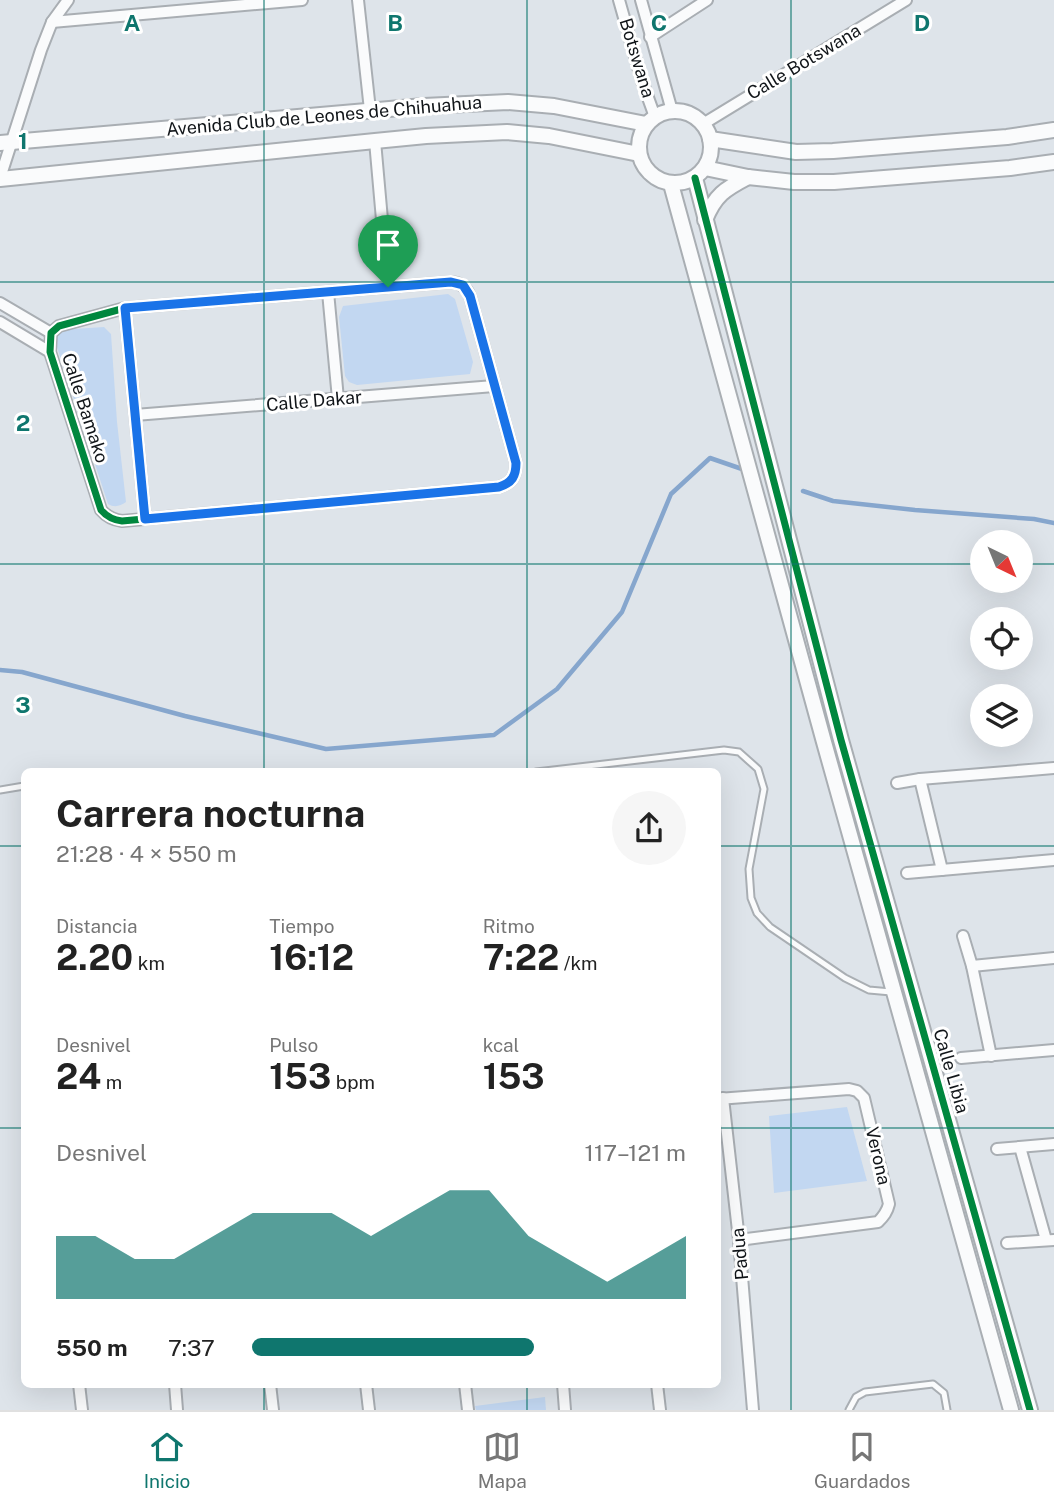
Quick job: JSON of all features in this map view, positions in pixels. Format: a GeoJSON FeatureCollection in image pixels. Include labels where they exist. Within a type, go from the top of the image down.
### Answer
{"type":"FeatureCollection","features":[{"type":"Feature","properties":{"kind":"street"},"geometry":{"type":"LineString","coordinates":[[0,178],[6,143],[41,50],[52,22],[68,0]]}},
{"type":"Feature","properties":{"kind":"street"},"geometry":{"type":"LineString","coordinates":[[52,22],[302,0]]}},
{"type":"Feature","properties":{"kind":"street"},"geometry":{"type":"LineString","coordinates":[[358,0],[370,110]]}},
{"type":"Feature","properties":{"kind":"street","name":"Botswana"},"geometry":{"type":"LineString","coordinates":[[619,0],[651,120]]}},
{"type":"Feature","properties":{"kind":"street","name":"Botswana"},"geometry":{"type":"LineString","coordinates":[[641,0],[672,111]]}},
{"type":"Feature","properties":{"kind":"street"},"geometry":{"type":"LineString","coordinates":[[650,37],[706,0]]}},
{"type":"Feature","properties":{"kind":"street","name":"Calle Botswana"},"geometry":{"type":"LineString","coordinates":[[703,124],[906,0]]}},
{"type":"Feature","properties":{"kind":"street","name":"Avenida Club de Leones de Chihuahua"},"geometry":{"type":"LineString","coordinates":[[6,143],[370,110],[508,102],[651,120]]}},
{"type":"Feature","properties":{"kind":"street"},"geometry":{"type":"LineString","coordinates":[[672,111],[694,116],[703,124],[711,149],[700,173],[684,183],[671,184],[660,181],[643,165],[639,154],[639,138],[651,120],[672,111]]}},
{"type":"Feature","properties":{"kind":"street"},"geometry":{"type":"LineString","coordinates":[[710,139],[796,152],[1007,137],[1054,131]]}},
{"type":"Feature","properties":{"kind":"street","name":"Avenida Club de Leones de Chihuahua"},"geometry":{"type":"LineString","coordinates":[[0,178],[426,136],[508,132],[549,136],[639,154]]}},
{"type":"Feature","properties":{"kind":"street"},"geometry":{"type":"LineString","coordinates":[[374,141],[388,287]]}},
{"type":"Feature","properties":{"kind":"street"},"geometry":{"type":"LineString","coordinates":[[700,173],[794,183],[834,182],[1054,162]]}},
{"type":"Feature","properties":{"kind":"street","name":"Calle Libia"},"geometry":{"type":"LineString","coordinates":[[700,173],[705,220],[841,740],[1030,1410]]}},
{"type":"Feature","properties":{"kind":"street"},"geometry":{"type":"LineString","coordinates":[[705,220],[715,199],[722,192],[748,177]]}},
{"type":"Feature","properties":{"kind":"street","name":"Calle Libia"},"geometry":{"type":"LineString","coordinates":[[671,184],[1011,1410]]}},
{"type":"Feature","properties":{"kind":"street","name":"Calle Bamako"},"geometry":{"type":"LineString","coordinates":[[451,282],[463,285],[470,296],[516,463],[516,472],[507,485],[122,521],[113,520],[101,510],[50,352],[51,333],[58,326],[125,308],[388,287],[451,282]]}},
{"type":"Feature","properties":{"kind":"street"},"geometry":{"type":"LineString","coordinates":[[328,292],[338,399]]}},
{"type":"Feature","properties":{"kind":"street"},"geometry":{"type":"LineString","coordinates":[[0,303],[51,333]]}},
{"type":"Feature","properties":{"kind":"street"},"geometry":{"type":"LineString","coordinates":[[125,308],[145,519]]}},
{"type":"Feature","properties":{"kind":"street"},"geometry":{"type":"LineString","coordinates":[[0,323],[50,352]]}},
{"type":"Feature","properties":{"kind":"street","name":"Calle Dakar"},"geometry":{"type":"LineString","coordinates":[[135,415],[494,386]]}},
{"type":"Feature","properties":{"kind":"street"},"geometry":{"type":"LineString","coordinates":[[897,783],[1054,768]]}},
{"type":"Feature","properties":{"kind":"street"},"geometry":{"type":"LineString","coordinates":[[920,779],[942,870]]}},
{"type":"Feature","properties":{"kind":"street"},"geometry":{"type":"LineString","coordinates":[[907,873],[1054,860]]}},
{"type":"Feature","properties":{"kind":"street"},"geometry":{"type":"LineString","coordinates":[[963,936],[991,1056]]}},
{"type":"Feature","properties":{"kind":"street"},"geometry":{"type":"LineString","coordinates":[[972,966],[1054,958]]}},
{"type":"Feature","properties":{"kind":"street"},"geometry":{"type":"LineString","coordinates":[[961,1058],[1054,1050]]}},
{"type":"Feature","properties":{"kind":"street","name":"Verona"},"geometry":{"type":"LineString","coordinates":[[721,1099],[849,1089],[858,1091],[864,1098],[888,1204],[888,1209],[878,1222],[739,1240]]}},
{"type":"Feature","properties":{"kind":"street","name":"Padua"},"geometry":{"type":"LineString","coordinates":[[721,1106],[739,1240],[753,1410]]}},
{"type":"Feature","properties":{"kind":"street"},"geometry":{"type":"LineString","coordinates":[[997,1150],[1054,1144]]}},
{"type":"Feature","properties":{"kind":"street"},"geometry":{"type":"LineString","coordinates":[[1007,1243],[1050,1240],[1020,1147]]}},
{"type":"Feature","properties":{"kind":"street"},"geometry":{"type":"LineString","coordinates":[[79,1388],[82,1410]]}},
{"type":"Feature","properties":{"kind":"street"},"geometry":{"type":"LineString","coordinates":[[175,1388],[177,1410]]}},
{"type":"Feature","properties":{"kind":"street"},"geometry":{"type":"LineString","coordinates":[[270,1388],[273,1410]]}},
{"type":"Feature","properties":{"kind":"street"},"geometry":{"type":"LineString","coordinates":[[366,1388],[369,1410]]}},
{"type":"Feature","properties":{"kind":"street"},"geometry":{"type":"LineString","coordinates":[[465,1388],[468,1410]]}},
{"type":"Feature","properties":{"kind":"street"},"geometry":{"type":"LineString","coordinates":[[563,1388],[565,1410]]}},
{"type":"Feature","properties":{"kind":"street"},"geometry":{"type":"LineString","coordinates":[[657,1388],[660,1410]]}},
{"type":"Feature","properties":{"kind":"lane"},"geometry":{"type":"LineString","coordinates":[[570,768],[724,750],[739,752],[758,769],[764,789],[749,869],[751,898],[757,913],[770,927],[845,978],[869,990],[894,992]]}},
{"type":"Feature","properties":{"kind":"lane"},"geometry":{"type":"LineString","coordinates":[[0,790],[21,786]]}},
{"type":"Feature","properties":{"kind":"lane"},"geometry":{"type":"LineString","coordinates":[[849,1410],[856,1397],[865,1392],[933,1384],[944,1393],[947,1410]]}},
{"type":"Feature","properties":{"kind":"shaded area"},"geometry":{"type":"Polygon","coordinates":[[[448,294],[455,299],[473,362],[470,374],[357,385],[349,382],[345,376],[339,317],[343,306],[448,294]]]}},
{"type":"Feature","properties":{"kind":"shaded area"},"geometry":{"type":"Polygon","coordinates":[[[104,327],[111,334],[126,502],[115,506],[108,504],[54,334],[58,330],[104,327]]]}},
{"type":"Feature","properties":{"kind":"shaded area"},"geometry":{"type":"Polygon","coordinates":[[[847,1107],[867,1181],[774,1193],[769,1116],[847,1107]]]}},
{"type":"Feature","properties":{"kind":"shaded area"},"geometry":{"type":"Polygon","coordinates":[[[545,1397],[546,1410],[476,1410],[475,1406],[545,1397]]]}},
{"type":"Feature","properties":{"kind":"waterway"},"geometry":{"type":"LineString","coordinates":[[0,670],[22,672],[185,716],[326,749],[494,735],[557,689],[622,612],[671,494],[710,458],[742,469]]}},
{"type":"Feature","properties":{"kind":"waterway"},"geometry":{"type":"LineString","coordinates":[[803,491],[833,501],[1054,523]]}},
{"type":"Feature","properties":{"kind":"cycle path"},"geometry":{"type":"LineString","coordinates":[[695,178],[841,740],[1030,1410]]}},
{"type":"Feature","properties":{"kind":"cycle path"},"geometry":{"type":"LineString","coordinates":[[451,282],[463,286],[470,296],[516,463],[514,475],[507,483],[499,487],[122,521],[110,518],[101,510],[50,352],[51,333],[59,326],[125,308],[451,282]]}},
{"type":"Feature","properties":{"kind":"route"},"geometry":{"type":"LineString","coordinates":[[451,282],[463,285],[468,290],[516,463],[516,472],[507,485],[145,519],[125,308],[388,287],[451,282]]}}]}
